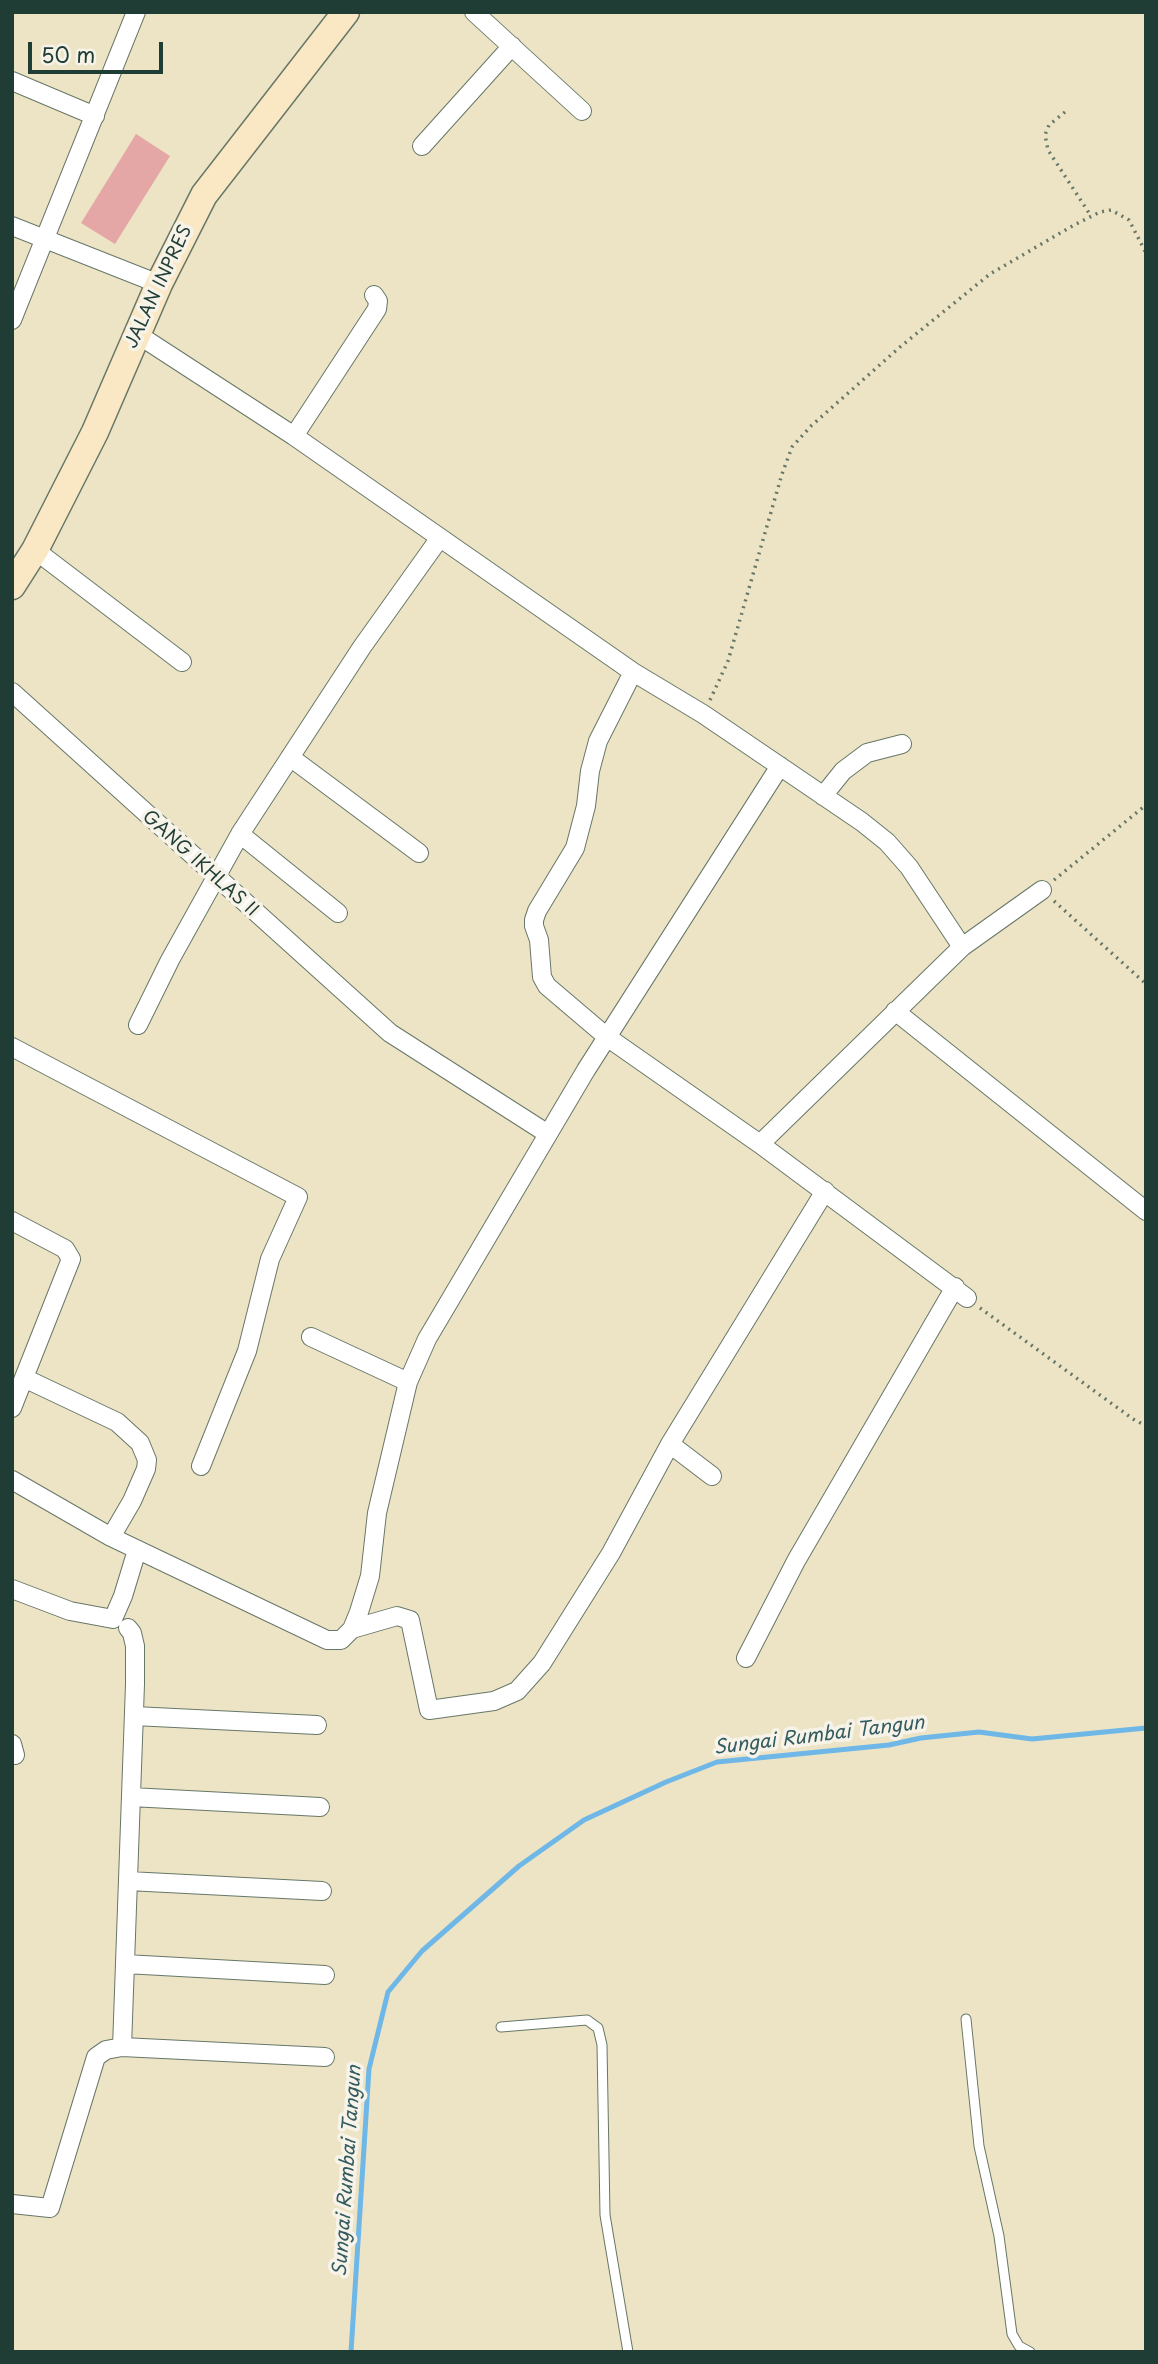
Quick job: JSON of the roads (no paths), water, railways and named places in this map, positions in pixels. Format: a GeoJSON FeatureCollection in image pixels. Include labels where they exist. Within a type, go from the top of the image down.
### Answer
{"type":"FeatureCollection","features":[{"type":"Feature","properties":{"kind":"main road","name":"JALAN INPRES"},"geometry":{"type":"LineString","coordinates":[[12,586],[35,550],[95,432],[159,284],[204,195],[345,12]]}},
{"type":"Feature","properties":{"kind":"street"},"geometry":{"type":"LineString","coordinates":[[12,320],[136,12]]}},
{"type":"Feature","properties":{"kind":"street"},"geometry":{"type":"LineString","coordinates":[[474,12],[582,111]]}},
{"type":"Feature","properties":{"kind":"street"},"geometry":{"type":"LineString","coordinates":[[422,146],[512,46]]}},
{"type":"Feature","properties":{"kind":"street"},"geometry":{"type":"LineString","coordinates":[[12,81],[95,116]]}},
{"type":"Feature","properties":{"kind":"street"},"geometry":{"type":"LineString","coordinates":[[12,226],[159,284]]}},
{"type":"Feature","properties":{"kind":"street"},"geometry":{"type":"LineString","coordinates":[[294,436],[377,309],[374,295]]}},
{"type":"Feature","properties":{"kind":"street"},"geometry":{"type":"LineString","coordinates":[[137,334],[294,436],[633,672],[703,714],[887,842],[909,867],[961,947]]}},
{"type":"Feature","properties":{"kind":"street"},"geometry":{"type":"LineString","coordinates":[[138,1025],[170,960],[240,834],[362,647],[439,538]]}},
{"type":"Feature","properties":{"kind":"street"},"geometry":{"type":"LineString","coordinates":[[35,550],[182,662]]}},
{"type":"Feature","properties":{"kind":"street"},"geometry":{"type":"LineString","coordinates":[[633,672],[598,741],[575,848],[534,920],[539,940],[540,967],[547,986],[607,1037],[825,1191],[961,1293],[796,1561],[746,1658]]}},
{"type":"Feature","properties":{"kind":"street","name":"GANG IKHLAS II"},"geometry":{"type":"LineString","coordinates":[[12,692],[215,878],[396,1038],[548,1134]]}},
{"type":"Feature","properties":{"kind":"street"},"geometry":{"type":"LineString","coordinates":[[823,796],[843,771],[867,753],[902,744]]}},
{"type":"Feature","properties":{"kind":"street"},"geometry":{"type":"LineString","coordinates":[[290,757],[419,853]]}},
{"type":"Feature","properties":{"kind":"street"},"geometry":{"type":"LineString","coordinates":[[12,1480],[137,1550],[327,1640],[341,1640],[352,1629],[370,1576],[377,1513],[408,1382],[427,1339],[607,1037],[780,766]]}},
{"type":"Feature","properties":{"kind":"street"},"geometry":{"type":"LineString","coordinates":[[240,834],[338,913]]}},
{"type":"Feature","properties":{"kind":"street"},"geometry":{"type":"LineString","coordinates":[[760,1144],[961,947],[1042,890]]}},
{"type":"Feature","properties":{"kind":"street"},"geometry":{"type":"LineString","coordinates":[[895,1012],[1146,1211]]}},
{"type":"Feature","properties":{"kind":"street"},"geometry":{"type":"LineString","coordinates":[[12,1047],[298,1197],[270,1259],[247,1351],[201,1465]]}},
{"type":"Feature","properties":{"kind":"street"},"geometry":{"type":"LineString","coordinates":[[352,1629],[397,1616],[410,1620],[429,1710],[494,1700],[517,1690],[541,1663],[611,1553],[670,1444],[825,1191]]}},
{"type":"Feature","properties":{"kind":"street"},"geometry":{"type":"LineString","coordinates":[[12,1221],[65,1249],[71,1259],[12,1408]]}},
{"type":"Feature","properties":{"kind":"street"},"geometry":{"type":"LineString","coordinates":[[311,1337],[408,1382]]}},
{"type":"Feature","properties":{"kind":"street"},"geometry":{"type":"LineString","coordinates":[[24,1378],[117,1422],[140,1443],[147,1460],[146,1469],[111,1537]]}},
{"type":"Feature","properties":{"kind":"street"},"geometry":{"type":"LineString","coordinates":[[670,1444],[712,1476]]}},
{"type":"Feature","properties":{"kind":"street"},"geometry":{"type":"LineString","coordinates":[[12,1589],[70,1611],[113,1619],[123,1597],[137,1550]]}},
{"type":"Feature","properties":{"kind":"street"},"geometry":{"type":"LineString","coordinates":[[122,2047],[134,1716],[135,1646],[128,1628]]}},
{"type":"Feature","properties":{"kind":"street"},"geometry":{"type":"LineString","coordinates":[[134,1716],[317,1725]]}},
{"type":"Feature","properties":{"kind":"street"},"geometry":{"type":"LineString","coordinates":[[131,1797],[320,1807]]}},
{"type":"Feature","properties":{"kind":"street"},"geometry":{"type":"LineString","coordinates":[[128,1881],[322,1891]]}},
{"type":"Feature","properties":{"kind":"street"},"geometry":{"type":"LineString","coordinates":[[125,1964],[324,1975]]}},
{"type":"Feature","properties":{"kind":"street"},"geometry":{"type":"LineString","coordinates":[[12,2204],[50,2208],[96,2057],[106,2050],[122,2047],[325,2057]]}},
{"type":"Feature","properties":{"kind":"lane"},"geometry":{"type":"LineString","coordinates":[[966,2019],[979,2146],[999,2236],[1012,2334],[1019,2346],[1030,2352]]}},
{"type":"Feature","properties":{"kind":"lane"},"geometry":{"type":"LineString","coordinates":[[501,2027],[587,2020],[598,2028],[602,2045],[605,2215],[628,2352]]}},
{"type":"Feature","properties":{"kind":"waterway","name":"Sungai Rumbai Tangun"},"geometry":{"type":"LineString","coordinates":[[351,2352],[369,2069],[388,1992],[422,1951],[519,1866],[584,1820],[717,1762],[889,1745],[921,1738],[979,1732],[1032,1739],[1146,1728]]}}]}
